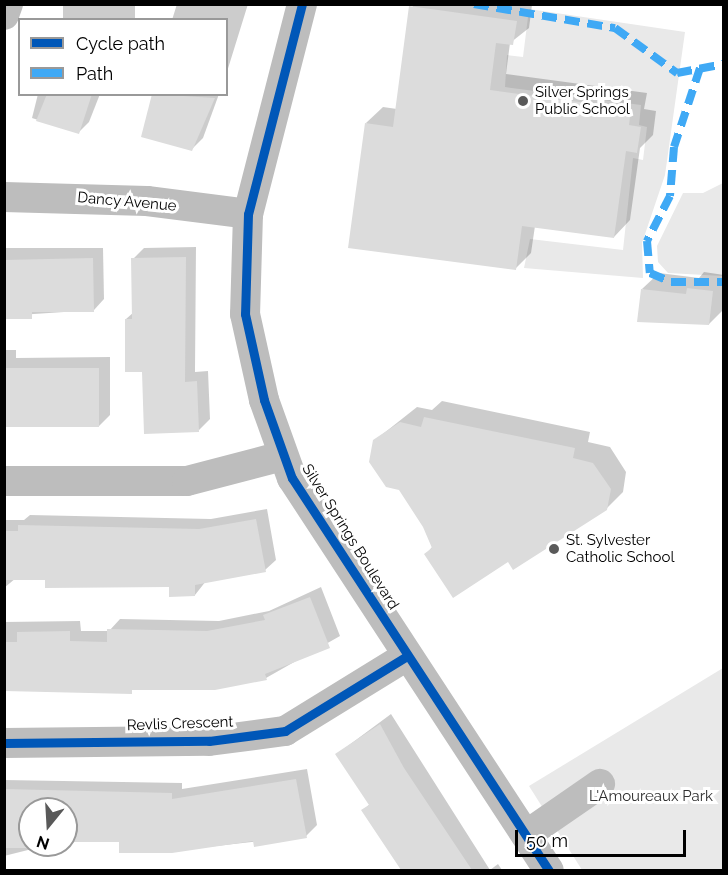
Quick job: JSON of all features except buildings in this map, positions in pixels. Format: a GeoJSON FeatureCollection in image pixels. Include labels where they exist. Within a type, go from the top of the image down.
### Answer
{"type":"FeatureCollection","features":[{"type":"Feature","properties":{"kind":"street"},"geometry":{"type":"LineString","coordinates":[[4,15],[8,4]]}},
{"type":"Feature","properties":{"kind":"street","name":"Silver Springs Boulevard"},"geometry":{"type":"LineString","coordinates":[[302,4],[248,214],[245,314],[282,456],[407,656],[549,870]]}},
{"type":"Feature","properties":{"kind":"street","name":"Dancy Avenue"},"geometry":{"type":"LineString","coordinates":[[4,197],[147,201],[248,214]]}},
{"type":"Feature","properties":{"kind":"street"},"geometry":{"type":"LineString","coordinates":[[4,481],[187,481],[282,456]]}},
{"type":"Feature","properties":{"kind":"street","name":"Revlis Crescent"},"geometry":{"type":"LineString","coordinates":[[4,743],[209,741],[285,731],[407,656]]}},
{"type":"Feature","properties":{"kind":"street"},"geometry":{"type":"LineString","coordinates":[[526,835],[600,784]]}},
{"type":"Feature","properties":{"kind":"green space"},"geometry":{"type":"Polygon","coordinates":[[[529,9],[685,32],[665,175],[642,243],[643,278],[524,268],[530,239],[623,250],[633,158],[643,160],[647,127],[639,125],[641,105],[505,87],[507,55],[523,57],[529,9]]]}},
{"type":"Feature","properties":{"kind":"green space"},"geometry":{"type":"Polygon","coordinates":[[[723,183],[723,276],[668,273],[658,262],[657,246],[683,193],[703,193],[723,183]]]}},
{"type":"Feature","properties":{"kind":"green space","name":"L'Amoureaux Park"},"geometry":{"type":"Polygon","coordinates":[[[723,668],[723,870],[582,870],[529,786],[723,668]]]}},
{"type":"Feature","properties":{"kind":"marked path"},"geometry":{"type":"LineString","coordinates":[[474,4],[615,28],[677,73],[724,64]]}},
{"type":"Feature","properties":{"kind":"marked path"},"geometry":{"type":"LineString","coordinates":[[700,68],[674,147],[670,196],[647,241],[650,273],[671,282],[724,282]]}},
{"type":"Feature","properties":{"kind":"cycle path"},"geometry":{"type":"LineString","coordinates":[[302,4],[248,214],[245,314],[264,400],[292,478],[549,870]]}},
{"type":"Feature","properties":{"kind":"cycle path"},"geometry":{"type":"LineString","coordinates":[[4,743],[209,741],[285,731],[407,656]]}},
{"type":"Feature","properties":{"kind":"place","name":"Silver Springs Public School"},"geometry":{"type":"Point","coordinates":[523,101]}},
{"type":"Feature","properties":{"kind":"place","name":"St. Sylvester Catholic School"},"geometry":{"type":"Point","coordinates":[554,549]}}]}
